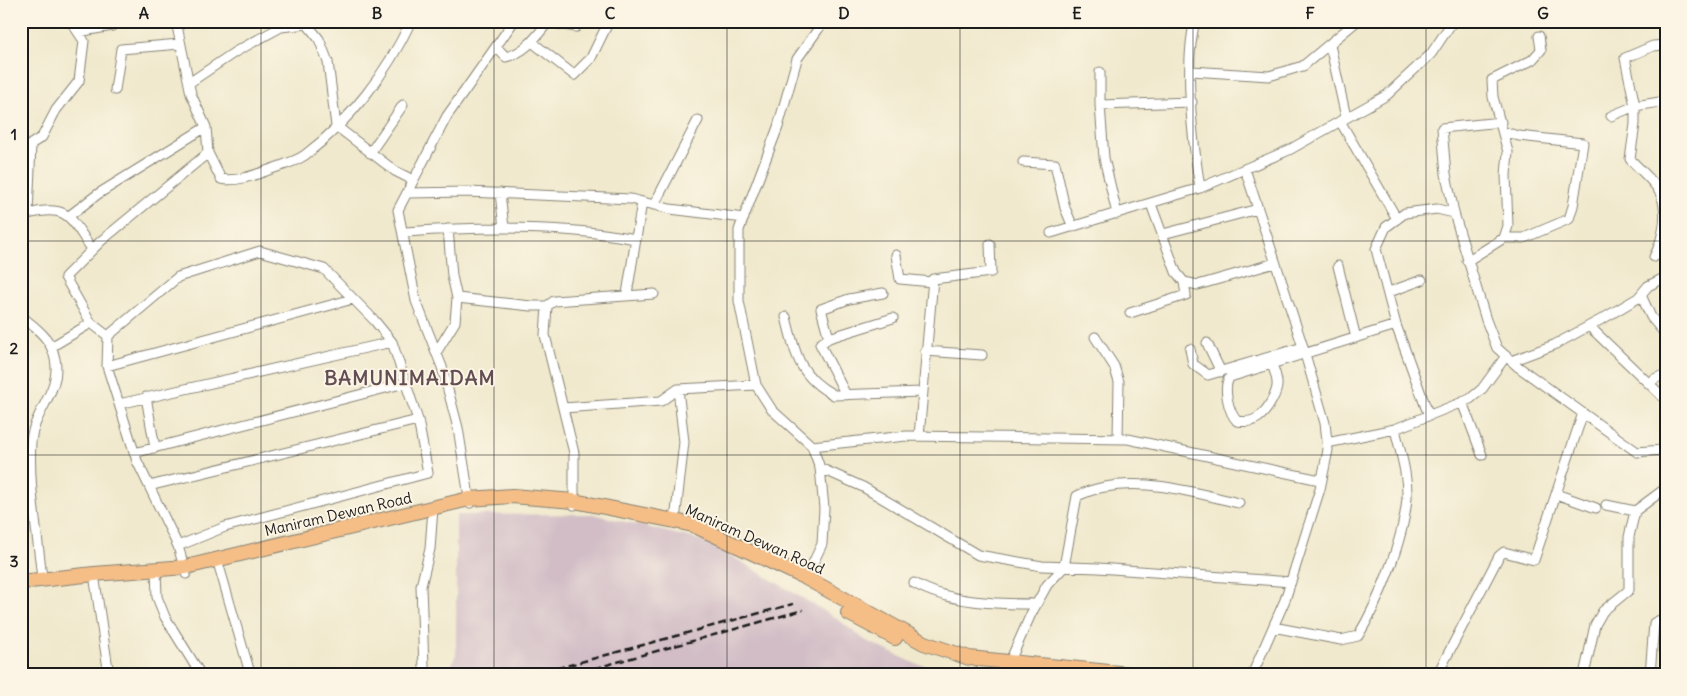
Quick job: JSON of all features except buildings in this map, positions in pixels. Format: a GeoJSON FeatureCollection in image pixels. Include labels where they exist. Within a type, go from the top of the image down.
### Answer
{"type":"FeatureCollection","features":[{"type":"Feature","properties":{"kind":"main road","name":"Maniram Dewan Road"},"geometry":{"type":"LineString","coordinates":[[186,570],[470,502],[512,496],[574,504],[675,521],[693,526],[806,578],[924,643],[969,658],[1139,675]]}},
{"type":"Feature","properties":{"kind":"main road","name":"Maniram Dewan Road"},"geometry":{"type":"LineString","coordinates":[[574,504],[693,532],[804,587],[876,629],[924,650],[969,665],[1078,675]]}},
{"type":"Feature","properties":{"kind":"main road","name":"Maniram Dewan Road"},"geometry":{"type":"LineString","coordinates":[[21,590],[219,566],[432,511]]}},
{"type":"Feature","properties":{"kind":"main road","name":"Maniram Dewan Road"},"geometry":{"type":"LineString","coordinates":[[21,582],[42,579],[156,573]]}},
{"type":"Feature","properties":{"kind":"street"},"geometry":{"type":"LineString","coordinates":[[21,144],[31,144],[42,137],[56,110],[79,81],[84,41],[72,23],[68,21]]}},
{"type":"Feature","properties":{"kind":"street"},"geometry":{"type":"LineString","coordinates":[[78,32],[112,26],[112,21]]}},
{"type":"Feature","properties":{"kind":"street"},"geometry":{"type":"LineString","coordinates":[[176,21],[191,94],[206,128],[208,153],[221,179],[230,181],[262,172],[304,156],[351,113],[375,83],[411,21]]}},
{"type":"Feature","properties":{"kind":"street"},"geometry":{"type":"LineString","coordinates":[[470,502],[458,428],[436,352],[416,301],[401,234],[398,210],[447,116],[514,21]]}},
{"type":"Feature","properties":{"kind":"street"},"geometry":{"type":"LineString","coordinates":[[496,47],[506,57],[517,54],[532,42],[548,22],[576,26],[579,21]]}},
{"type":"Feature","properties":{"kind":"street"},"geometry":{"type":"LineString","coordinates":[[532,42],[574,75],[591,58],[609,21]]}},
{"type":"Feature","properties":{"kind":"street"},"geometry":{"type":"LineString","coordinates":[[806,578],[822,544],[824,508],[820,468],[812,446],[772,410],[756,385],[739,301],[739,230],[778,127],[797,59],[824,21]]}},
{"type":"Feature","properties":{"kind":"street"},"geometry":{"type":"LineString","coordinates":[[1195,21],[1190,41],[1194,144],[1200,188]]}},
{"type":"Feature","properties":{"kind":"street"},"geometry":{"type":"LineString","coordinates":[[1191,71],[1269,76],[1303,66],[1357,21]]}},
{"type":"Feature","properties":{"kind":"street"},"geometry":{"type":"LineString","coordinates":[[1050,233],[1200,188],[1290,150],[1387,95],[1431,54],[1453,21]]}},
{"type":"Feature","properties":{"kind":"street"},"geometry":{"type":"LineString","coordinates":[[188,83],[235,52],[281,26],[307,24],[319,39],[328,62],[336,126],[395,171],[414,180]]}},
{"type":"Feature","properties":{"kind":"street"},"geometry":{"type":"LineString","coordinates":[[1504,238],[1508,226],[1506,175],[1508,152],[1493,97],[1492,80],[1532,60],[1541,50],[1539,36]]}},
{"type":"Feature","properties":{"kind":"street"},"geometry":{"type":"LineString","coordinates":[[115,90],[121,48],[180,44]]}},
{"type":"Feature","properties":{"kind":"street"},"geometry":{"type":"LineString","coordinates":[[1330,45],[1343,120],[1397,219]]}},
{"type":"Feature","properties":{"kind":"street"},"geometry":{"type":"LineString","coordinates":[[1654,257],[1662,242],[1664,212],[1660,192],[1630,159],[1635,124],[1635,106],[1625,58],[1653,46],[1666,45]]}},
{"type":"Feature","properties":{"kind":"street"},"geometry":{"type":"LineString","coordinates":[[1100,72],[1100,105],[1104,158],[1117,214]]}},
{"type":"Feature","properties":{"kind":"street"},"geometry":{"type":"LineString","coordinates":[[1611,116],[1635,106],[1666,100]]}},
{"type":"Feature","properties":{"kind":"street"},"geometry":{"type":"LineString","coordinates":[[1100,105],[1192,102]]}},
{"type":"Feature","properties":{"kind":"street"},"geometry":{"type":"LineString","coordinates":[[370,153],[402,105]]}},
{"type":"Feature","properties":{"kind":"street"},"geometry":{"type":"LineString","coordinates":[[654,205],[698,120]]}},
{"type":"Feature","properties":{"kind":"street"},"geometry":{"type":"LineString","coordinates":[[1501,122],[1442,128],[1446,174],[1454,213],[1486,320],[1498,348],[1508,358],[1637,452],[1662,450],[1666,441]]}},
{"type":"Feature","properties":{"kind":"street"},"geometry":{"type":"LineString","coordinates":[[70,216],[98,194],[206,128]]}},
{"type":"Feature","properties":{"kind":"street"},"geometry":{"type":"LineString","coordinates":[[1467,261],[1504,238],[1524,238],[1569,219],[1573,206],[1583,143],[1519,136],[1504,132]]}},
{"type":"Feature","properties":{"kind":"street"},"geometry":{"type":"LineString","coordinates":[[31,144],[28,214],[48,209],[70,216],[92,249]]}},
{"type":"Feature","properties":{"kind":"street"},"geometry":{"type":"LineString","coordinates":[[108,336],[91,324],[64,277],[92,249],[208,153]]}},
{"type":"Feature","properties":{"kind":"street"},"geometry":{"type":"LineString","coordinates":[[1023,162],[1055,164],[1064,208],[1073,227]]}},
{"type":"Feature","properties":{"kind":"street"},"geometry":{"type":"LineString","coordinates":[[1245,169],[1304,350],[1325,423],[1328,450],[1320,480],[1320,489],[1291,582],[1252,675]]}},
{"type":"Feature","properties":{"kind":"street"},"geometry":{"type":"LineString","coordinates":[[407,193],[631,199],[654,205],[744,218]]}},
{"type":"Feature","properties":{"kind":"street"},"geometry":{"type":"LineString","coordinates":[[500,194],[504,228]]}},
{"type":"Feature","properties":{"kind":"street"},"geometry":{"type":"LineString","coordinates":[[627,294],[642,202]]}},
{"type":"Feature","properties":{"kind":"street"},"geometry":{"type":"LineString","coordinates":[[1130,313],[1186,295],[1184,282],[1176,272],[1150,204]]}},
{"type":"Feature","properties":{"kind":"street"},"geometry":{"type":"LineString","coordinates":[[1162,234],[1258,209]]}},
{"type":"Feature","properties":{"kind":"street"},"geometry":{"type":"LineString","coordinates":[[1429,416],[1396,325],[1389,292],[1376,249],[1386,227],[1405,213],[1438,210],[1454,213]]}},
{"type":"Feature","properties":{"kind":"street"},"geometry":{"type":"LineString","coordinates":[[406,232],[480,226],[614,235],[636,239]]}},
{"type":"Feature","properties":{"kind":"street"},"geometry":{"type":"LineString","coordinates":[[436,352],[455,322],[457,298],[452,276],[448,229]]}},
{"type":"Feature","properties":{"kind":"street"},"geometry":{"type":"LineString","coordinates":[[919,436],[925,351],[933,278],[990,272],[990,244]]}},
{"type":"Feature","properties":{"kind":"street"},"geometry":{"type":"LineString","coordinates":[[178,546],[225,527],[428,473],[418,420],[392,342],[374,320],[324,269],[260,251],[178,277],[108,336],[107,366],[134,454],[178,546],[186,570]]}},
{"type":"Feature","properties":{"kind":"street"},"geometry":{"type":"LineString","coordinates":[[896,255],[900,279],[932,282]]}},
{"type":"Feature","properties":{"kind":"street"},"geometry":{"type":"LineString","coordinates":[[1184,282],[1198,285],[1275,263]]}},
{"type":"Feature","properties":{"kind":"street"},"geometry":{"type":"LineString","coordinates":[[1338,266],[1356,338]]}},
{"type":"Feature","properties":{"kind":"street"},"geometry":{"type":"LineString","coordinates":[[1327,443],[1395,429],[1462,402],[1482,389],[1508,358],[1554,345],[1589,326],[1640,295],[1648,286],[1666,277]]}},
{"type":"Feature","properties":{"kind":"street"},"geometry":{"type":"LineString","coordinates":[[1389,292],[1422,280]]}},
{"type":"Feature","properties":{"kind":"street"},"geometry":{"type":"LineString","coordinates":[[829,338],[820,313],[821,309],[849,299],[883,293]]}},
{"type":"Feature","properties":{"kind":"street"},"geometry":{"type":"LineString","coordinates":[[457,298],[547,306],[554,301],[581,300],[627,294],[654,294]]}},
{"type":"Feature","properties":{"kind":"street"},"geometry":{"type":"LineString","coordinates":[[1640,295],[1651,316],[1662,330],[1666,328]]}},
{"type":"Feature","properties":{"kind":"street"},"geometry":{"type":"LineString","coordinates":[[107,366],[354,299]]}},
{"type":"Feature","properties":{"kind":"street"},"geometry":{"type":"LineString","coordinates":[[547,306],[545,335],[574,453],[574,504]]}},
{"type":"Feature","properties":{"kind":"street"},"geometry":{"type":"LineString","coordinates":[[21,316],[49,339],[55,359],[57,380],[36,423],[31,440],[34,497],[42,579]]}},
{"type":"Feature","properties":{"kind":"street"},"geometry":{"type":"LineString","coordinates":[[786,317],[795,354],[804,373],[822,389],[834,395],[922,392]]}},
{"type":"Feature","properties":{"kind":"street"},"geometry":{"type":"LineString","coordinates":[[846,395],[820,348],[822,341],[893,318]]}},
{"type":"Feature","properties":{"kind":"street"},"geometry":{"type":"LineString","coordinates":[[51,347],[91,324]]}},
{"type":"Feature","properties":{"kind":"street"},"geometry":{"type":"LineString","coordinates":[[1190,349],[1194,364],[1208,375],[1356,338],[1396,325]]}},
{"type":"Feature","properties":{"kind":"street"},"geometry":{"type":"LineString","coordinates":[[1589,326],[1666,400]]}},
{"type":"Feature","properties":{"kind":"street"},"geometry":{"type":"LineString","coordinates":[[1095,337],[1114,366],[1119,382],[1118,439]]}},
{"type":"Feature","properties":{"kind":"street"},"geometry":{"type":"LineString","coordinates":[[119,404],[392,342]]}},
{"type":"Feature","properties":{"kind":"street"},"geometry":{"type":"LineString","coordinates":[[1207,343],[1221,372]]}},
{"type":"Feature","properties":{"kind":"street"},"geometry":{"type":"LineString","coordinates":[[1272,364],[1277,384],[1267,411],[1262,417],[1251,421],[1237,421],[1232,416],[1227,381],[1230,377],[1272,364],[1304,350]]}},
{"type":"Feature","properties":{"kind":"street"},"geometry":{"type":"LineString","coordinates":[[925,351],[982,355]]}},
{"type":"Feature","properties":{"kind":"street"},"geometry":{"type":"LineString","coordinates":[[1650,384],[1654,379],[1666,374]]}},
{"type":"Feature","properties":{"kind":"street"},"geometry":{"type":"LineString","coordinates":[[134,454],[405,383]]}},
{"type":"Feature","properties":{"kind":"street"},"geometry":{"type":"LineString","coordinates":[[562,408],[660,401],[678,389],[756,385]]}},
{"type":"Feature","properties":{"kind":"street"},"geometry":{"type":"LineString","coordinates":[[675,521],[684,442],[678,389]]}},
{"type":"Feature","properties":{"kind":"street"},"geometry":{"type":"LineString","coordinates":[[146,397],[155,448]]}},
{"type":"Feature","properties":{"kind":"street"},"geometry":{"type":"LineString","coordinates":[[1462,402],[1482,455]]}},
{"type":"Feature","properties":{"kind":"street"},"geometry":{"type":"LineString","coordinates":[[1437,675],[1499,556],[1504,552],[1534,560],[1583,413]]}},
{"type":"Feature","properties":{"kind":"street"},"geometry":{"type":"LineString","coordinates":[[149,486],[418,420]]}},
{"type":"Feature","properties":{"kind":"street"},"geometry":{"type":"LineString","coordinates":[[1273,627],[1341,640],[1358,636],[1371,615],[1397,544],[1406,498],[1404,466],[1395,429]]}},
{"type":"Feature","properties":{"kind":"street"},"geometry":{"type":"LineString","coordinates":[[812,446],[919,436],[1128,439],[1320,480]]}},
{"type":"Feature","properties":{"kind":"street"},"geometry":{"type":"LineString","coordinates":[[820,468],[863,487],[978,555],[1042,566],[1291,582]]}},
{"type":"Feature","properties":{"kind":"street"},"geometry":{"type":"LineString","coordinates":[[1010,661],[1036,604],[1047,585],[1064,567],[1077,496],[1094,488],[1125,484],[1182,490],[1239,503]]}},
{"type":"Feature","properties":{"kind":"street"},"geometry":{"type":"LineString","coordinates":[[1584,675],[1595,625],[1604,611],[1629,590],[1629,537],[1635,511],[1666,488]]}},
{"type":"Feature","properties":{"kind":"street"},"geometry":{"type":"LineString","coordinates":[[1556,494],[1596,508]]}},
{"type":"Feature","properties":{"kind":"street"},"geometry":{"type":"LineString","coordinates":[[1606,505],[1635,511]]}},
{"type":"Feature","properties":{"kind":"street"},"geometry":{"type":"LineString","coordinates":[[424,668],[420,586],[430,549],[432,511]]}},
{"type":"Feature","properties":{"kind":"street"},"geometry":{"type":"LineString","coordinates":[[219,566],[250,673]]}},
{"type":"Feature","properties":{"kind":"street"},"geometry":{"type":"LineString","coordinates":[[156,573],[157,597],[165,617],[201,675]]}},
{"type":"Feature","properties":{"kind":"street"},"geometry":{"type":"LineString","coordinates":[[94,581],[109,675]]}},
{"type":"Feature","properties":{"kind":"street"},"geometry":{"type":"LineString","coordinates":[[914,582],[958,598],[1007,604],[1036,604]]}},
{"type":"Feature","properties":{"kind":"street"},"geometry":{"type":"LineString","coordinates":[[1650,675],[1654,624],[1666,617]]}},
{"type":"Feature","properties":{"kind":"shaded area"},"geometry":{"type":"Polygon","coordinates":[[[593,514],[708,542],[836,618],[865,640],[916,664],[983,675],[448,675],[456,654],[456,515],[593,514]]]}},
{"type":"Feature","properties":{"kind":"railway"},"geometry":{"type":"LineString","coordinates":[[533,675],[793,604]]}},
{"type":"Feature","properties":{"kind":"railway"},"geometry":{"type":"LineString","coordinates":[[571,675],[803,610]]}},
{"type":"Feature","properties":{"kind":"district","name":"BAMUNIMAIDAM"},"geometry":{"type":"Point","coordinates":[410,377]}}]}
